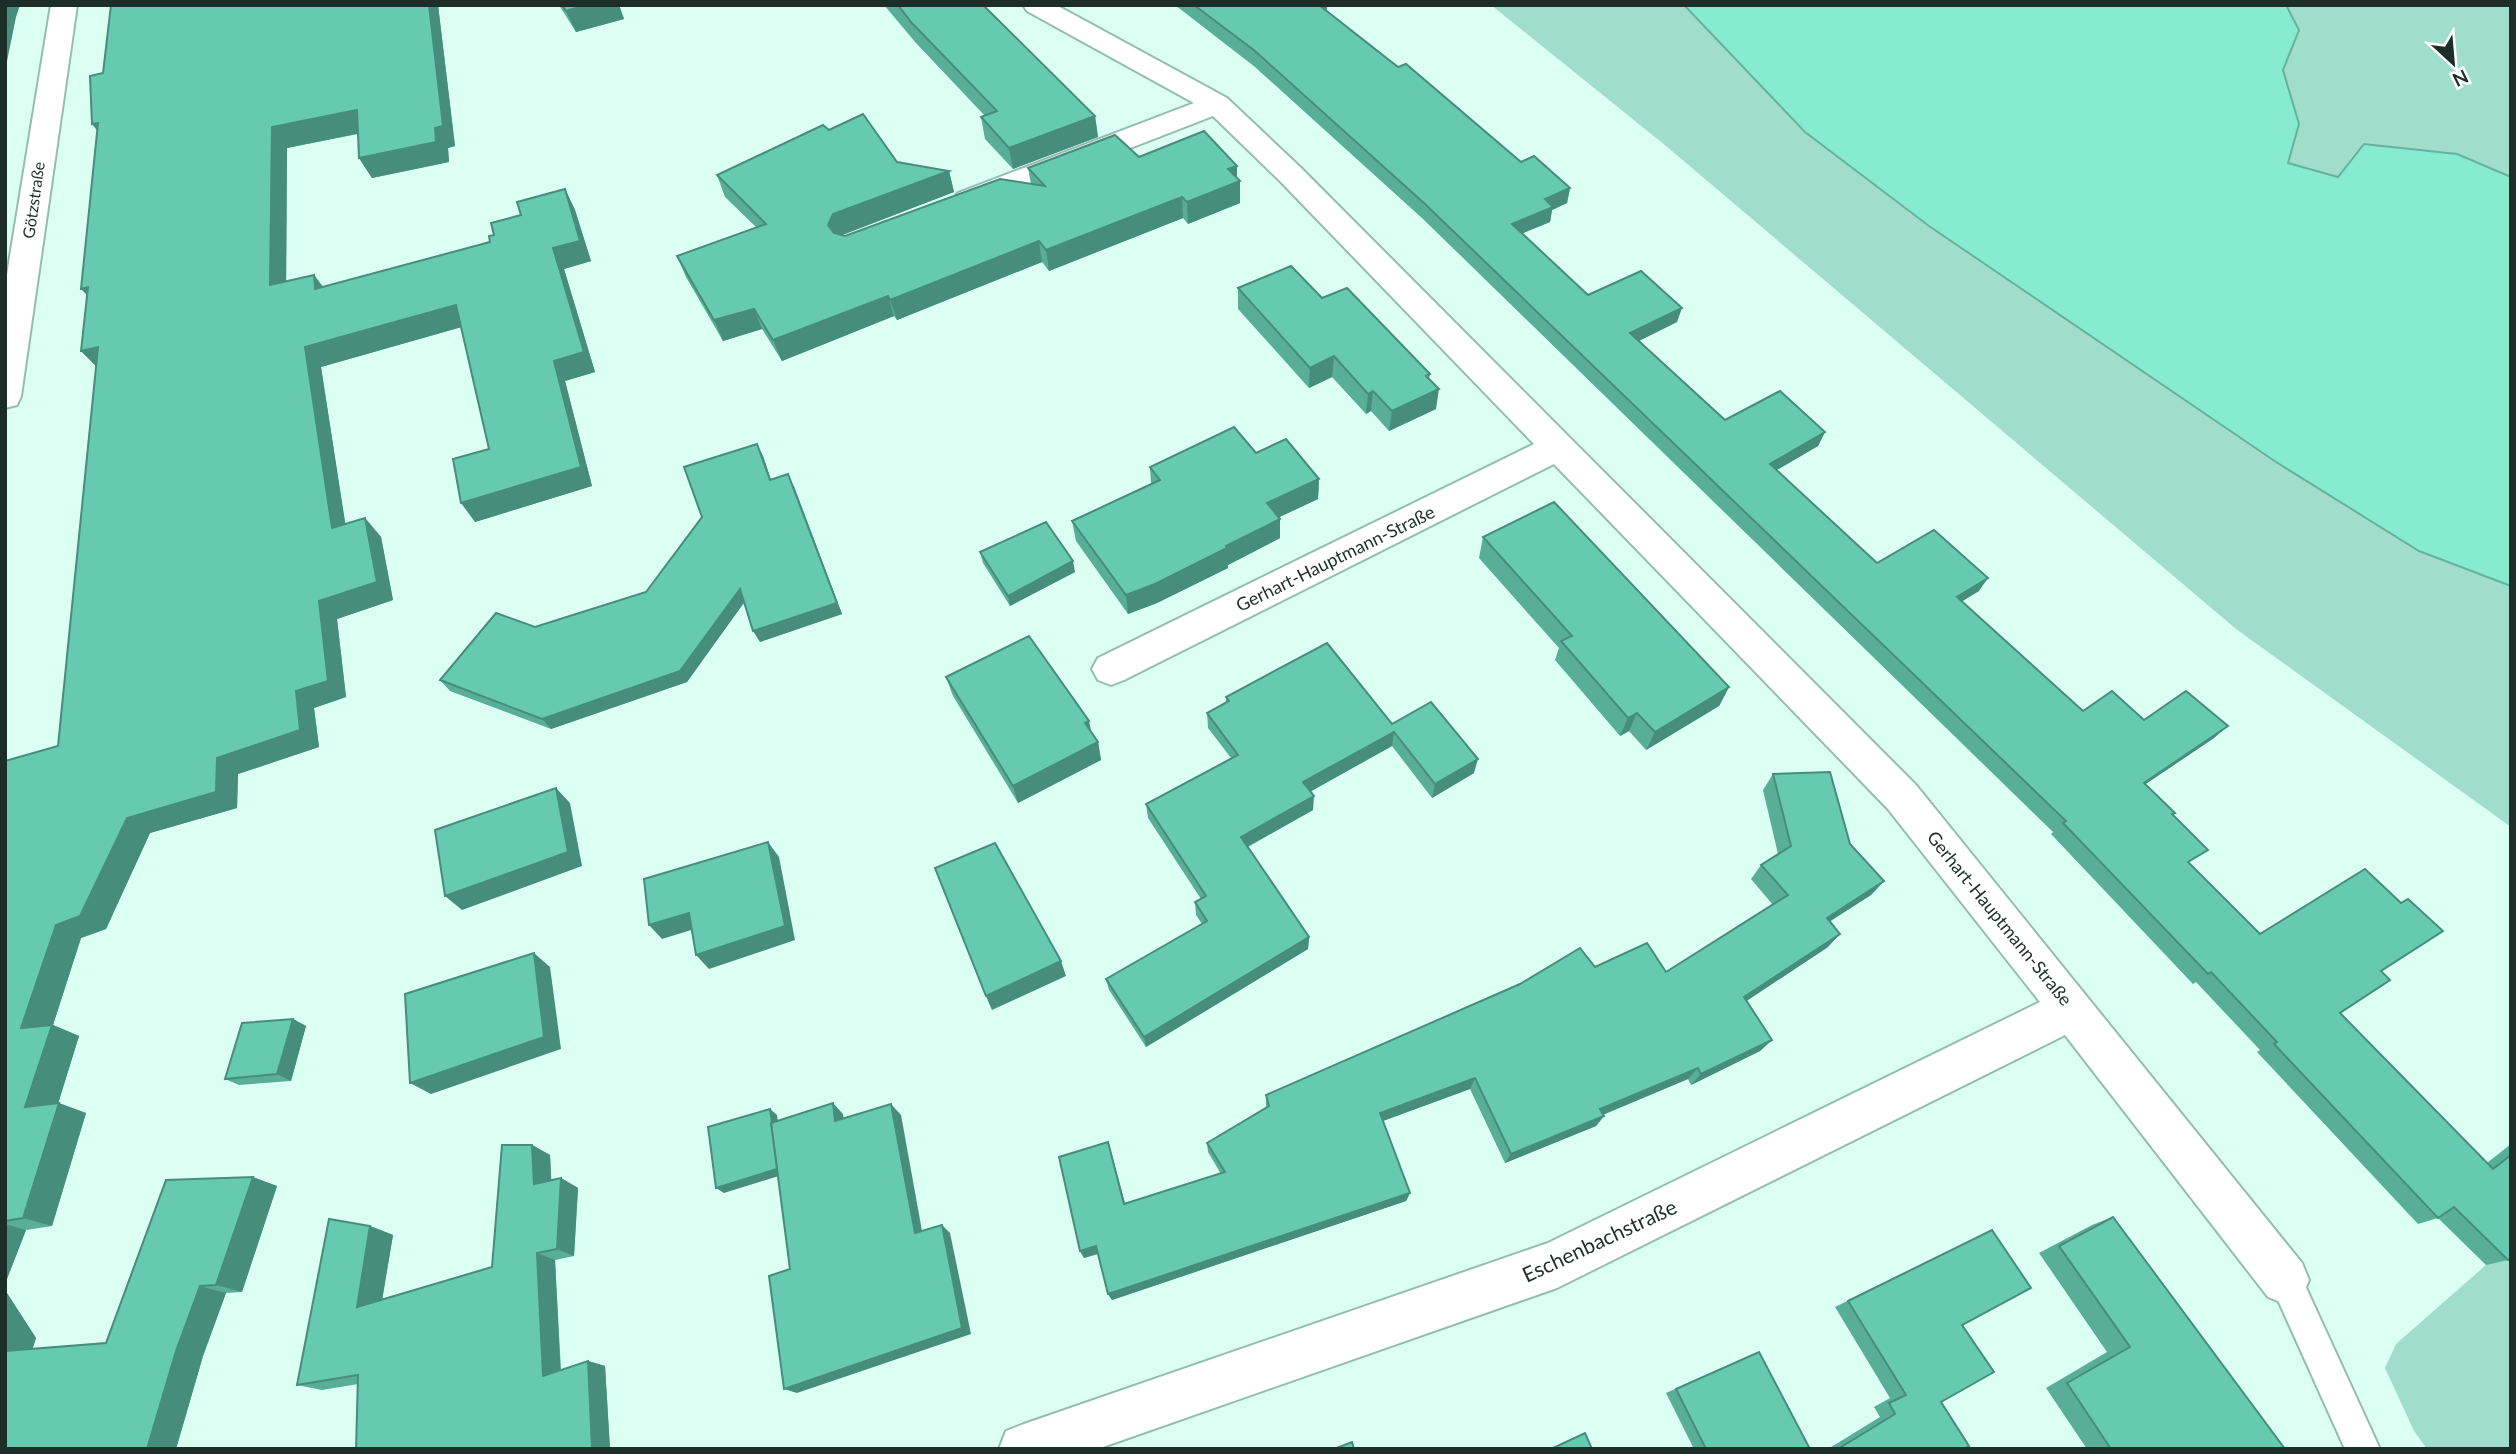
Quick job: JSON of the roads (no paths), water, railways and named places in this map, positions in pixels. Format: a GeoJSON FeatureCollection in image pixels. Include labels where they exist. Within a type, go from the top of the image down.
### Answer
{"type":"FeatureCollection","features":[{"type":"Feature","properties":{"kind":"street","name":"Götzstraße"},"geometry":{"type":"LineString","coordinates":[[5,396],[64,5]]}},
{"type":"Feature","properties":{"kind":"street","name":"Gerhart-Hauptmann-Straße"},"geometry":{"type":"LineString","coordinates":[[1036,5],[1217,104],[1290,174],[1902,797],[2285,1280]]}},
{"type":"Feature","properties":{"kind":"street"},"geometry":{"type":"LineString","coordinates":[[941,211],[1217,104]]}},
{"type":"Feature","properties":{"kind":"street","name":"Gerhart-Hauptmann-Straße"},"geometry":{"type":"LineString","coordinates":[[1111,669],[1558,447]]}},
{"type":"Feature","properties":{"kind":"street","name":"Eschenbachstraße"},"geometry":{"type":"LineString","coordinates":[[1024,1449],[1557,1264],[2072,1009]]}},
{"type":"Feature","properties":{"kind":"lane","name":"Gerhart-Hauptmann-Straße"},"geometry":{"type":"LineString","coordinates":[[2285,1280],[2363,1449]]}}]}
